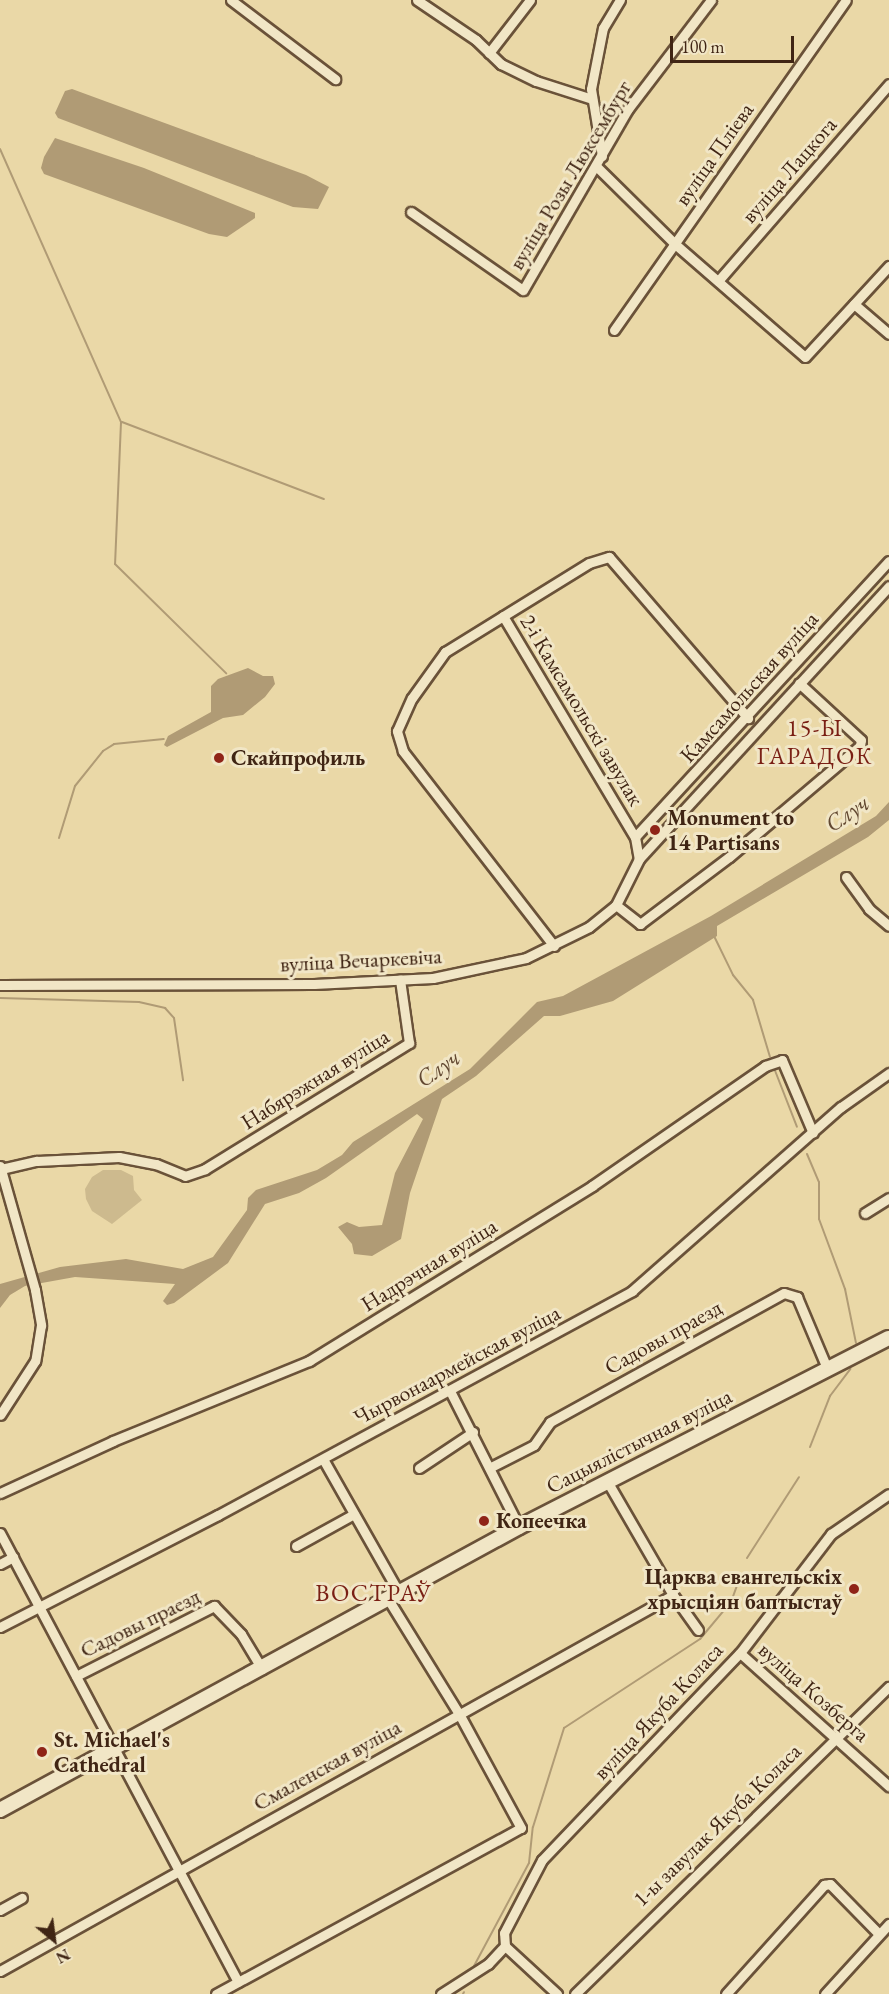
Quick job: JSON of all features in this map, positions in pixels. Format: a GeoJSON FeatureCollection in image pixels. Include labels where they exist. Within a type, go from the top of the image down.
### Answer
{"type":"FeatureCollection","features":[{"type":"Feature","properties":{"kind":"main road","name":"Сацыялістычная вуліца"},"geometry":{"type":"LineString","coordinates":[[0,1810],[519,1527],[889,1338]]}},
{"type":"Feature","properties":{"kind":"street"},"geometry":{"type":"LineString","coordinates":[[231,0],[335,79]]}},
{"type":"Feature","properties":{"kind":"street"},"geometry":{"type":"LineString","coordinates":[[417,0],[476,40],[501,64],[536,81],[592,99]]}},
{"type":"Feature","properties":{"kind":"street"},"geometry":{"type":"LineString","coordinates":[[489,53],[530,0]]}},
{"type":"Feature","properties":{"kind":"street"},"geometry":{"type":"LineString","coordinates":[[602,156],[592,99],[603,28],[620,0]]}},
{"type":"Feature","properties":{"kind":"street","name":"вуліца Розы Люксембург"},"geometry":{"type":"LineString","coordinates":[[411,213],[523,290],[628,109],[711,0]]}},
{"type":"Feature","properties":{"kind":"street","name":"вуліца Пліева"},"geometry":{"type":"LineString","coordinates":[[614,330],[846,0]]}},
{"type":"Feature","properties":{"kind":"street","name":"вуліца Лацкога"},"geometry":{"type":"LineString","coordinates":[[718,281],[889,84]]}},
{"type":"Feature","properties":{"kind":"street"},"geometry":{"type":"LineString","coordinates":[[596,166],[675,244],[805,357],[889,266]]}},
{"type":"Feature","properties":{"kind":"street"},"geometry":{"type":"LineString","coordinates":[[854,304],[889,334]]}},
{"type":"Feature","properties":{"kind":"street"},"geometry":{"type":"LineString","coordinates":[[503,616],[589,563],[609,557],[748,718]]}},
{"type":"Feature","properties":{"kind":"street","name":"Камсамольская вуліца"},"geometry":{"type":"LineString","coordinates":[[635,837],[748,718],[889,561]]}},
{"type":"Feature","properties":{"kind":"street","name":"Камсамольская вуліца"},"geometry":{"type":"LineString","coordinates":[[616,905],[639,860],[889,586]]}},
{"type":"Feature","properties":{"kind":"street","name":"2-і Камсамольскі завулак"},"geometry":{"type":"LineString","coordinates":[[554,946],[403,751],[397,731],[412,698],[446,652],[503,616],[635,837],[639,860]]}},
{"type":"Feature","properties":{"kind":"street"},"geometry":{"type":"LineString","coordinates":[[616,905],[640,924],[729,857],[860,746],[861,740],[799,683]]}},
{"type":"Feature","properties":{"kind":"street"},"geometry":{"type":"LineString","coordinates":[[846,877],[869,909],[889,926]]}},
{"type":"Feature","properties":{"kind":"street","name":"вуліца Вечаркевіча"},"geometry":{"type":"LineString","coordinates":[[0,985],[165,985],[400,980],[469,971],[526,958],[554,946],[616,905]]}},
{"type":"Feature","properties":{"kind":"street","name":"Набярэжная вуліца"},"geometry":{"type":"LineString","coordinates":[[0,1168],[37,1161],[119,1157],[156,1164],[184,1176],[233,1153],[409,1043],[400,980]]}},
{"type":"Feature","properties":{"kind":"street","name":"Надрэчная вуліца"},"geometry":{"type":"LineString","coordinates":[[0,1493],[113,1440],[309,1361],[592,1186],[765,1066],[782,1060],[813,1133]]}},
{"type":"Feature","properties":{"kind":"street","name":"Чырвонаармейская вуліца"},"geometry":{"type":"LineString","coordinates":[[0,1627],[323,1459],[632,1291],[813,1133],[889,1073]]}},
{"type":"Feature","properties":{"kind":"street"},"geometry":{"type":"LineString","coordinates":[[0,1168],[35,1290],[40,1346],[27,1378],[0,1415]]}},
{"type":"Feature","properties":{"kind":"street"},"geometry":{"type":"LineString","coordinates":[[865,1213],[889,1198]]}},
{"type":"Feature","properties":{"kind":"street","name":"Садовы праезд"},"geometry":{"type":"LineString","coordinates":[[491,1467],[534,1445],[550,1422],[784,1293],[797,1297],[827,1368]]}},
{"type":"Feature","properties":{"kind":"street"},"geometry":{"type":"LineString","coordinates":[[450,1391],[491,1467],[519,1527]]}},
{"type":"Feature","properties":{"kind":"street"},"geometry":{"type":"LineString","coordinates":[[419,1468],[473,1432]]}},
{"type":"Feature","properties":{"kind":"street"},"geometry":{"type":"LineString","coordinates":[[220,1993],[521,1828],[394,1596],[354,1514],[323,1459]]}},
{"type":"Feature","properties":{"kind":"street"},"geometry":{"type":"LineString","coordinates":[[607,1481],[673,1595],[698,1630]]}},
{"type":"Feature","properties":{"kind":"street","name":"вуліца Якуба Коласа"},"geometry":{"type":"LineString","coordinates":[[505,1946],[504,1934],[542,1860],[740,1653],[831,1534],[889,1494]]}},
{"type":"Feature","properties":{"kind":"street"},"geometry":{"type":"LineString","coordinates":[[296,1546],[354,1514]]}},
{"type":"Feature","properties":{"kind":"street"},"geometry":{"type":"LineString","coordinates":[[0,1533],[238,1983]]}},
{"type":"Feature","properties":{"kind":"street"},"geometry":{"type":"LineString","coordinates":[[0,1564],[13,1557]]}},
{"type":"Feature","properties":{"kind":"street","name":"Смаленская вуліца"},"geometry":{"type":"LineString","coordinates":[[0,1971],[673,1595]]}},
{"type":"Feature","properties":{"kind":"street","name":"Садовы праезд"},"geometry":{"type":"LineString","coordinates":[[75,1676],[214,1606],[241,1634],[262,1669]]}},
{"type":"Feature","properties":{"kind":"street","name":"вуліца Козберга"},"geometry":{"type":"LineString","coordinates":[[740,1653],[837,1736],[889,1786]]}},
{"type":"Feature","properties":{"kind":"street","name":"1-ы завулак Якуба Коласа"},"geometry":{"type":"LineString","coordinates":[[575,1994],[889,1687]]}},
{"type":"Feature","properties":{"kind":"street"},"geometry":{"type":"LineString","coordinates":[[726,1994],[824,1885],[830,1884],[879,1934]]}},
{"type":"Feature","properties":{"kind":"street"},"geometry":{"type":"LineString","coordinates":[[0,1910],[22,1898]]}},
{"type":"Feature","properties":{"kind":"street"},"geometry":{"type":"LineString","coordinates":[[825,1994],[889,1924]]}},
{"type":"Feature","properties":{"kind":"street"},"geometry":{"type":"LineString","coordinates":[[441,1994],[488,1964],[505,1946],[557,1994]]}},
{"type":"Feature","properties":{"kind":"shaded area"},"geometry":{"type":"Polygon","coordinates":[[[72,89],[306,175],[329,187],[318,209],[293,207],[58,118],[55,113],[65,91],[72,89]]]}},
{"type":"Feature","properties":{"kind":"shaded area"},"geometry":{"type":"Polygon","coordinates":[[[55,138],[144,168],[255,213],[255,218],[227,237],[209,234],[44,174],[41,168],[44,157],[55,138]]]}},
{"type":"Feature","properties":{"kind":"shaded area"},"geometry":{"type":"Polygon","coordinates":[[[248,668],[263,676],[273,676],[275,684],[265,697],[243,715],[223,718],[167,747],[164,745],[168,736],[211,712],[211,686],[218,679],[248,668]]]}},
{"type":"Feature","properties":{"kind":"shaded area","name":"Случ"},"geometry":{"type":"Polygon","coordinates":[[[889,802],[889,820],[868,837],[717,926],[717,936],[613,1001],[560,1016],[544,1016],[476,1076],[442,1099],[410,1193],[401,1239],[372,1256],[354,1254],[352,1244],[338,1227],[347,1222],[359,1227],[382,1225],[395,1173],[423,1119],[417,1114],[326,1178],[299,1193],[265,1204],[228,1263],[174,1303],[167,1305],[163,1301],[175,1284],[75,1277],[25,1286],[10,1295],[0,1308],[0,1284],[60,1267],[126,1259],[183,1269],[213,1257],[247,1210],[248,1198],[256,1190],[317,1170],[342,1155],[353,1142],[470,1069],[537,1002],[563,996],[711,916],[876,816],[889,802]]]}},
{"type":"Feature","properties":{"kind":"shaded area"},"geometry":{"type":"Polygon","coordinates":[[[103,1170],[121,1170],[133,1176],[134,1190],[142,1200],[112,1224],[92,1211],[86,1199],[85,1189],[92,1177],[103,1170]]]}},
{"type":"Feature","properties":{"kind":"waterway"},"geometry":{"type":"LineString","coordinates":[[0,149],[121,422],[115,564],[226,673]]}},
{"type":"Feature","properties":{"kind":"waterway"},"geometry":{"type":"LineString","coordinates":[[122,422],[324,499]]}},
{"type":"Feature","properties":{"kind":"waterway"},"geometry":{"type":"LineString","coordinates":[[59,838],[75,786],[103,751],[114,744],[164,739]]}},
{"type":"Feature","properties":{"kind":"waterway"},"geometry":{"type":"LineString","coordinates":[[714,936],[733,975],[753,1000],[770,1057]]}},
{"type":"Feature","properties":{"kind":"waterway"},"geometry":{"type":"LineString","coordinates":[[0,998],[139,1002],[165,1008],[174,1018],[183,1080]]}},
{"type":"Feature","properties":{"kind":"waterway"},"geometry":{"type":"LineString","coordinates":[[774,1068],[797,1127]]}},
{"type":"Feature","properties":{"kind":"waterway"},"geometry":{"type":"LineString","coordinates":[[807,1154],[819,1182],[819,1219],[845,1289],[856,1343]]}},
{"type":"Feature","properties":{"kind":"waterway"},"geometry":{"type":"LineString","coordinates":[[810,1447],[830,1396],[850,1369]]}},
{"type":"Feature","properties":{"kind":"waterway"},"geometry":{"type":"LineString","coordinates":[[747,1558],[799,1477]]}},
{"type":"Feature","properties":{"kind":"waterway"},"geometry":{"type":"LineString","coordinates":[[474,1966],[529,1863],[533,1827],[564,1728],[700,1639],[731,1602],[739,1580]]}},
{"type":"Feature","properties":{"kind":"waterway"},"geometry":{"type":"LineString","coordinates":[[448,1984],[460,1977]]}},
{"type":"Feature","properties":{"kind":"place","name":"Скайпрофиль"},"geometry":{"type":"Point","coordinates":[219,758]}},
{"type":"Feature","properties":{"kind":"place","name":"Monument to 14 Partisans"},"geometry":{"type":"Point","coordinates":[655,830]}},
{"type":"Feature","properties":{"kind":"place","name":"Копеечка"},"geometry":{"type":"Point","coordinates":[484,1521]}},
{"type":"Feature","properties":{"kind":"place","name":"Царква евангельскіх хрысціян баптыстаў"},"geometry":{"type":"Point","coordinates":[854,1589]}},
{"type":"Feature","properties":{"kind":"place","name":"St. Michael's Cathedral"},"geometry":{"type":"Point","coordinates":[42,1752]}},
{"type":"Feature","properties":{"kind":"district","name":"15-Ы ГАРАДОК"},"geometry":{"type":"Point","coordinates":[815,742]}},
{"type":"Feature","properties":{"kind":"district","name":"ВОСТРАЎ"},"geometry":{"type":"Point","coordinates":[374,1593]}}]}
